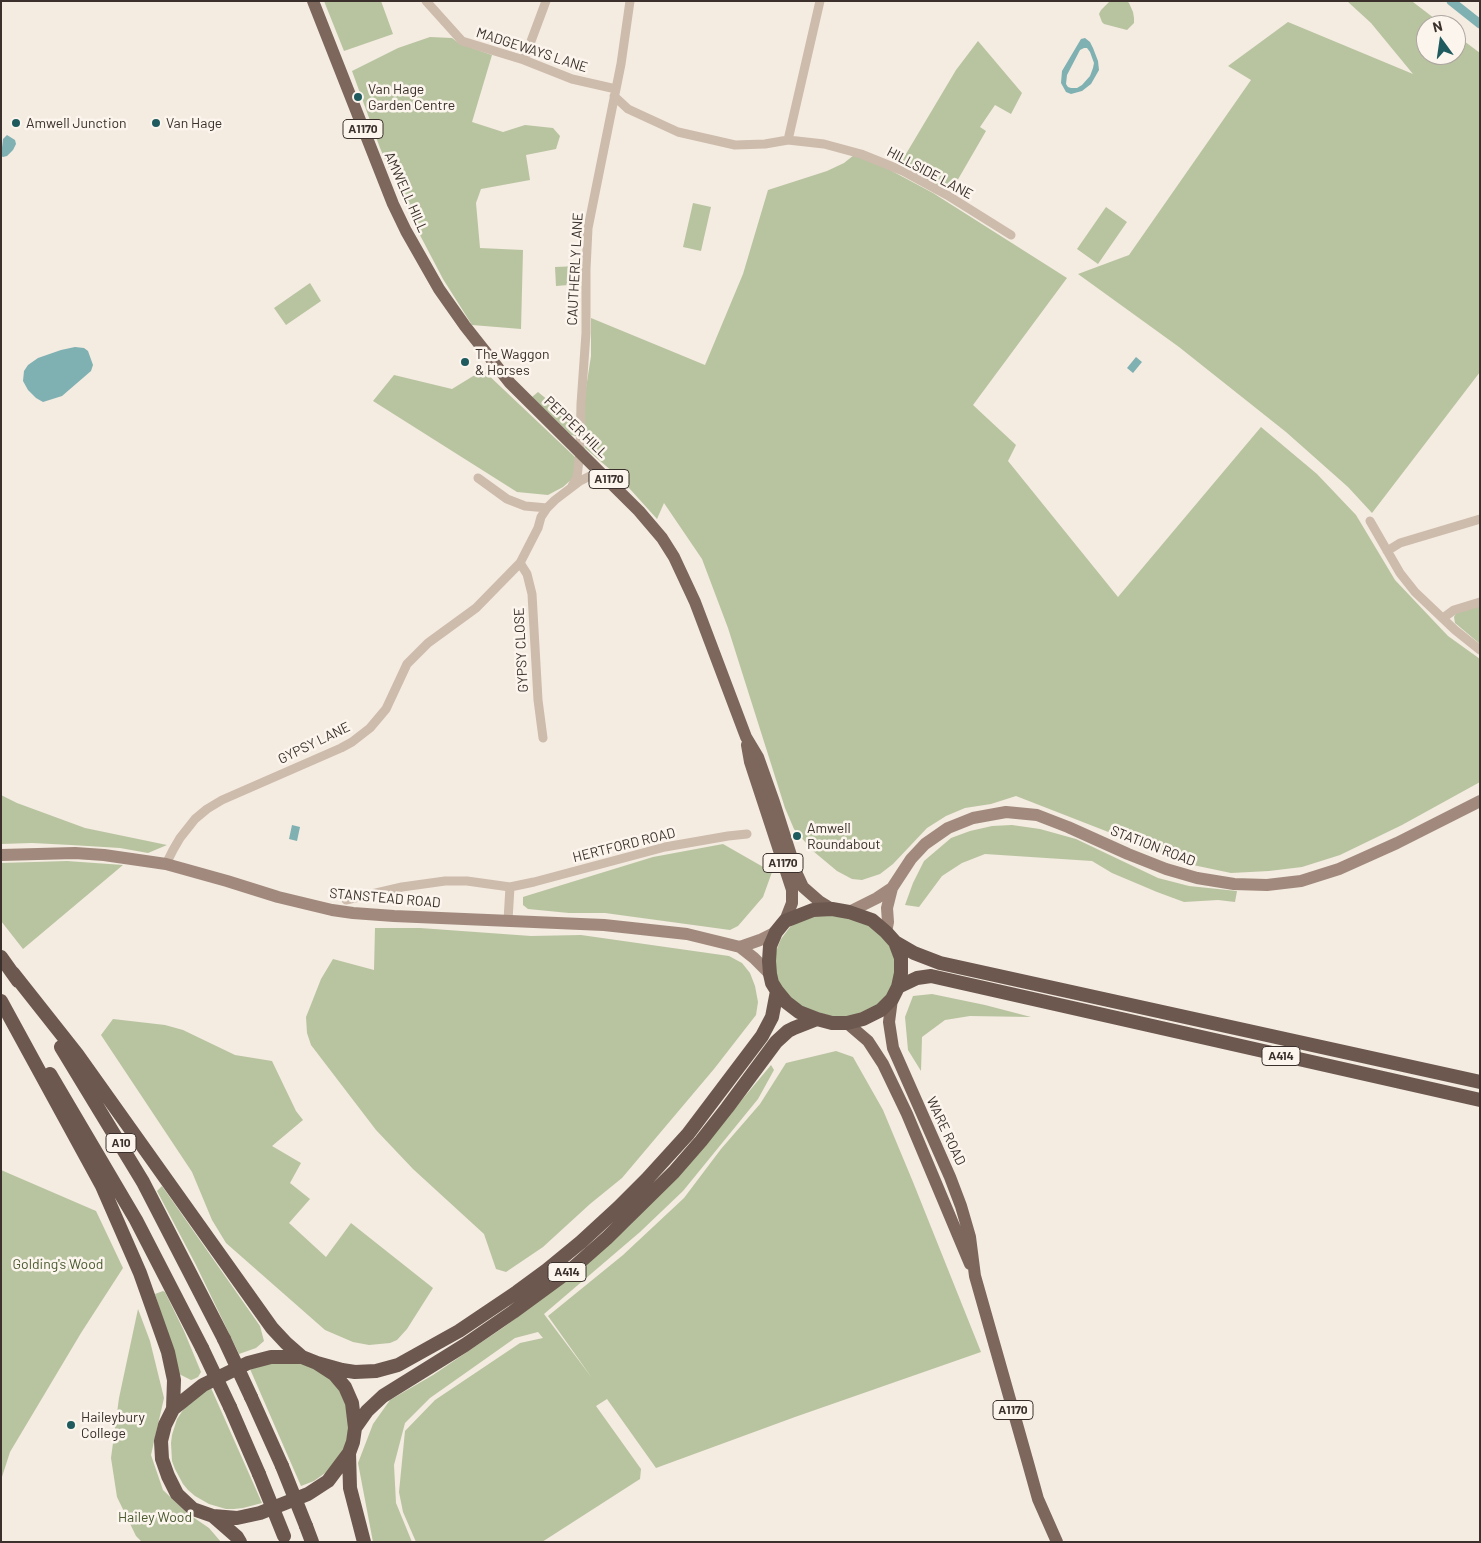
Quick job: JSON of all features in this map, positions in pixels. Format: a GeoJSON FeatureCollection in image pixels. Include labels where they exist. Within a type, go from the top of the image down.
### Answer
{"type":"FeatureCollection","features":[{"type":"Feature","properties":{"kind":"highway"},"geometry":{"type":"LineString","coordinates":[[832,909],[849,912],[872,920],[891,937],[901,958],[901,973],[895,993],[880,1010],[863,1019],[847,1023],[817,1020],[799,1012],[786,1002],[777,991],[772,983],[770,974],[770,946],[776,932],[785,921],[813,910],[832,909]]}},
{"type":"Feature","properties":{"kind":"highway","name":"A414"},"geometry":{"type":"LineString","coordinates":[[891,937],[914,953],[940,963],[1480,1082]]}},
{"type":"Feature","properties":{"kind":"highway","name":"A10"},"geometry":{"type":"LineString","coordinates":[[1,957],[70,1059],[144,1182],[252,1397],[312,1542]]}},
{"type":"Feature","properties":{"kind":"highway"},"geometry":{"type":"LineString","coordinates":[[13,973],[77,1054],[272,1328],[302,1357]]}},
{"type":"Feature","properties":{"kind":"highway","name":"A414"},"geometry":{"type":"LineString","coordinates":[[895,993],[917,978],[931,976],[1480,1100]]}},
{"type":"Feature","properties":{"kind":"highway","name":"A414"},"geometry":{"type":"LineString","coordinates":[[317,1362],[355,1372],[376,1371],[398,1364],[459,1331],[518,1292],[547,1270],[618,1208],[647,1180],[688,1134],[762,1036],[772,1017],[777,991]]}},
{"type":"Feature","properties":{"kind":"highway"},"geometry":{"type":"LineString","coordinates":[[1,1000],[102,1186],[140,1273],[168,1352],[174,1380],[173,1409],[165,1425],[161,1441],[162,1459],[177,1494],[193,1509],[213,1516],[236,1518],[260,1513],[308,1494],[328,1481],[349,1453],[353,1442],[355,1428],[352,1403],[345,1387],[334,1374],[317,1362],[302,1357],[271,1357],[248,1363],[203,1385],[173,1409]]}},
{"type":"Feature","properties":{"kind":"highway","name":"A10"},"geometry":{"type":"LineString","coordinates":[[1,1000],[64,1097],[136,1220],[230,1407],[285,1539]]}},
{"type":"Feature","properties":{"kind":"highway","name":"A414"},"geometry":{"type":"LineString","coordinates":[[355,1428],[370,1407],[383,1396],[465,1345],[520,1307],[567,1273],[607,1238],[674,1172],[701,1141],[776,1042],[794,1028],[817,1020]]}},
{"type":"Feature","properties":{"kind":"highway"},"geometry":{"type":"LineString","coordinates":[[349,1453],[350,1488],[364,1542]]}},
{"type":"Feature","properties":{"kind":"highway"},"geometry":{"type":"LineString","coordinates":[[213,1516],[237,1537],[240,1542]]}},
{"type":"Feature","properties":{"kind":"main road","name":"AMWELL HILL"},"geometry":{"type":"LineString","coordinates":[[313,1],[387,190],[419,254]]}},
{"type":"Feature","properties":{"kind":"main road","name":"PEPPER HILL"},"geometry":{"type":"LineString","coordinates":[[419,254],[453,309],[494,366],[639,511],[662,538],[674,557],[695,602],[746,737],[758,757],[797,874],[803,887],[832,909]]}},
{"type":"Feature","properties":{"kind":"main road","name":"PEPPER HILL"},"geometry":{"type":"LineString","coordinates":[[746,737],[750,762],[792,890],[792,903],[785,921]]}},
{"type":"Feature","properties":{"kind":"main road","name":"STATION ROAD"},"geometry":{"type":"LineString","coordinates":[[891,937],[887,908],[892,888],[911,860],[925,844],[948,828],[974,818],[1006,812],[1037,815],[1166,869],[1197,878],[1234,884],[1266,885],[1301,880],[1339,869],[1398,843],[1480,800]]}},
{"type":"Feature","properties":{"kind":"main road","name":"STANSTEAD ROAD"},"geometry":{"type":"LineString","coordinates":[[1,854],[75,853],[166,864],[278,897],[332,910],[394,916],[604,925],[687,934],[740,947],[770,974]]}},
{"type":"Feature","properties":{"kind":"main road","name":"STATION ROAD"},"geometry":{"type":"LineString","coordinates":[[849,912],[892,888]]}},
{"type":"Feature","properties":{"kind":"main road"},"geometry":{"type":"LineString","coordinates":[[740,947],[776,932]]}},
{"type":"Feature","properties":{"kind":"main road","name":"WARE ROAD"},"geometry":{"type":"LineString","coordinates":[[895,993],[889,1022],[893,1048],[961,1206],[970,1237],[975,1276]]}},
{"type":"Feature","properties":{"kind":"main road","name":"WARE ROAD"},"geometry":{"type":"LineString","coordinates":[[847,1023],[868,1042],[883,1064],[907,1114],[975,1276],[1038,1499],[1057,1542]]}},
{"type":"Feature","properties":{"kind":"street","name":"MADGEWAYS LANE"},"geometry":{"type":"LineString","coordinates":[[426,1],[462,41],[524,60],[615,93]]}},
{"type":"Feature","properties":{"kind":"street"},"geometry":{"type":"LineString","coordinates":[[524,60],[546,1]]}},
{"type":"Feature","properties":{"kind":"street","name":"CAUTHERLY LANE"},"geometry":{"type":"LineString","coordinates":[[580,452],[586,333],[588,228],[621,64],[630,1]]}},
{"type":"Feature","properties":{"kind":"street"},"geometry":{"type":"LineString","coordinates":[[788,140],[820,1]]}},
{"type":"Feature","properties":{"kind":"street","name":"HILLSIDE LANE"},"geometry":{"type":"LineString","coordinates":[[615,93],[628,110],[678,132],[735,145],[765,144],[788,140],[824,144],[846,149],[903,171],[952,198],[1011,235]]}},
{"type":"Feature","properties":{"kind":"street"},"geometry":{"type":"LineString","coordinates":[[610,114],[628,110]]}},
{"type":"Feature","properties":{"kind":"street"},"geometry":{"type":"LineString","coordinates":[[572,486],[576,477],[580,452]]}},
{"type":"Feature","properties":{"kind":"street","name":"GYPSY LANE"},"geometry":{"type":"LineString","coordinates":[[166,864],[180,838],[195,819],[206,809],[222,800],[341,748],[370,728],[386,709],[407,664],[428,644],[483,601],[520,563],[547,508],[555,500],[572,486],[600,471]]}},
{"type":"Feature","properties":{"kind":"street"},"geometry":{"type":"LineString","coordinates":[[478,478],[507,499],[525,506],[547,508]]}},
{"type":"Feature","properties":{"kind":"street"},"geometry":{"type":"LineString","coordinates":[[1387,551],[1400,543],[1480,519]]}},
{"type":"Feature","properties":{"kind":"street"},"geometry":{"type":"LineString","coordinates":[[1370,521],[1400,573],[1415,592],[1455,630],[1480,650]]}},
{"type":"Feature","properties":{"kind":"street","name":"GYPSY CLOSE"},"geometry":{"type":"LineString","coordinates":[[520,563],[527,574],[532,594],[538,700],[543,738]]}},
{"type":"Feature","properties":{"kind":"street"},"geometry":{"type":"LineString","coordinates":[[1443,618],[1454,610],[1480,602]]}},
{"type":"Feature","properties":{"kind":"street","name":"HERTFORD ROAD"},"geometry":{"type":"LineString","coordinates":[[346,900],[410,886],[445,881],[466,881],[510,887],[656,849],[747,834]]}},
{"type":"Feature","properties":{"kind":"street"},"geometry":{"type":"LineString","coordinates":[[508,920],[510,887]]}},
{"type":"Feature","properties":{"kind":"green space"},"geometry":{"type":"Polygon","coordinates":[[[324,1],[381,1],[393,34],[344,51],[324,1]]]}},
{"type":"Feature","properties":{"kind":"green space"},"geometry":{"type":"Polygon","coordinates":[[[1110,1],[1127,1],[1129,3],[1133,12],[1134,23],[1127,30],[1102,22],[1099,14],[1110,1]]]}},
{"type":"Feature","properties":{"kind":"green space"},"geometry":{"type":"Polygon","coordinates":[[[1347,1],[1413,2],[1430,15],[1416,15],[1416,65],[1466,65],[1466,42],[1480,53],[1480,372],[1372,513],[1348,487],[1286,432],[1179,347],[1078,274],[1129,255],[1251,80],[1228,66],[1288,22],[1413,74],[1371,23],[1347,1]]]}},
{"type":"Feature","properties":{"kind":"green space"},"geometry":{"type":"Polygon","coordinates":[[[430,37],[452,38],[460,44],[492,55],[472,122],[503,132],[525,125],[553,128],[560,136],[556,149],[526,155],[530,180],[481,189],[476,203],[480,248],[523,250],[521,329],[472,325],[443,279],[411,218],[380,148],[352,71],[398,48],[430,37]]]}},
{"type":"Feature","properties":{"kind":"green space"},"geometry":{"type":"Polygon","coordinates":[[[978,41],[1022,93],[1011,114],[995,105],[980,127],[986,131],[953,188],[939,188],[900,164],[956,70],[978,41]]]}},
{"type":"Feature","properties":{"kind":"green space"},"geometry":{"type":"Polygon","coordinates":[[[854,155],[875,162],[933,193],[1067,278],[973,405],[1016,445],[1008,461],[1118,597],[1261,427],[1317,474],[1356,515],[1395,580],[1448,636],[1480,659],[1480,782],[1402,825],[1340,855],[1302,867],[1269,871],[1231,873],[1193,865],[1016,796],[991,804],[965,808],[946,816],[927,828],[893,864],[880,874],[862,880],[852,879],[837,871],[813,851],[794,829],[785,808],[728,628],[702,559],[664,503],[657,519],[620,478],[585,448],[583,426],[584,401],[591,356],[591,318],[705,365],[743,274],[768,190],[827,171],[844,163],[854,155]]]}},
{"type":"Feature","properties":{"kind":"green space"},"geometry":{"type":"Polygon","coordinates":[[[693,203],[711,207],[701,251],[683,247],[693,203]]]}},
{"type":"Feature","properties":{"kind":"green space"},"geometry":{"type":"Polygon","coordinates":[[[1106,207],[1127,222],[1098,264],[1077,249],[1106,207]]]}},
{"type":"Feature","properties":{"kind":"green space"},"geometry":{"type":"Polygon","coordinates":[[[580,266],[581,284],[556,286],[555,267],[580,266]]]}},
{"type":"Feature","properties":{"kind":"green space"},"geometry":{"type":"Polygon","coordinates":[[[310,283],[321,301],[286,325],[274,308],[310,283]]]}},
{"type":"Feature","properties":{"kind":"green space"},"geometry":{"type":"Polygon","coordinates":[[[483,370],[576,458],[573,478],[563,487],[548,495],[517,492],[373,401],[394,375],[452,389],[483,370]]]}},
{"type":"Feature","properties":{"kind":"green space"},"geometry":{"type":"Polygon","coordinates":[[[538,392],[576,423],[576,436],[571,435],[532,397],[538,392]]]}},
{"type":"Feature","properties":{"kind":"green space"},"geometry":{"type":"Polygon","coordinates":[[[1480,605],[1480,644],[1455,623],[1454,617],[1456,613],[1480,605]]]}},
{"type":"Feature","properties":{"kind":"green space"},"geometry":{"type":"Polygon","coordinates":[[[1,795],[17,803],[85,828],[167,845],[148,853],[120,848],[32,843],[1,844],[1,795]]]}},
{"type":"Feature","properties":{"kind":"green space"},"geometry":{"type":"Polygon","coordinates":[[[1012,825],[1040,829],[1076,839],[1158,878],[1189,886],[1237,891],[1235,902],[1218,900],[1184,902],[1112,873],[1092,861],[985,854],[962,863],[942,876],[919,907],[905,905],[924,861],[951,838],[992,826],[1012,825]]]}},
{"type":"Feature","properties":{"kind":"green space"},"geometry":{"type":"Polygon","coordinates":[[[723,844],[772,872],[763,897],[738,926],[730,930],[605,913],[569,913],[528,909],[523,905],[523,897],[653,857],[723,844]]]}},
{"type":"Feature","properties":{"kind":"green space"},"geometry":{"type":"Polygon","coordinates":[[[67,861],[123,865],[23,949],[1,921],[1,863],[67,861]]]}},
{"type":"Feature","properties":{"kind":"green space"},"geometry":{"type":"Polygon","coordinates":[[[817,915],[844,917],[869,924],[887,940],[895,962],[894,978],[889,993],[879,1006],[850,1019],[842,1019],[802,1008],[789,999],[776,978],[775,954],[781,939],[790,927],[817,915]]]}},
{"type":"Feature","properties":{"kind":"green space"},"geometry":{"type":"Polygon","coordinates":[[[375,928],[420,928],[531,936],[581,935],[729,956],[742,963],[750,973],[758,1002],[756,1015],[714,1069],[622,1178],[543,1247],[506,1272],[496,1269],[484,1234],[413,1169],[376,1130],[311,1045],[307,1033],[306,1017],[321,979],[333,959],[374,970],[375,928]]]}},
{"type":"Feature","properties":{"kind":"green space"},"geometry":{"type":"Polygon","coordinates":[[[932,994],[1031,1017],[970,1016],[945,1020],[922,1037],[921,1071],[908,1050],[905,1017],[913,996],[932,994]]]}},
{"type":"Feature","properties":{"kind":"green space"},"geometry":{"type":"Polygon","coordinates":[[[113,1019],[165,1025],[183,1030],[235,1055],[272,1061],[296,1111],[303,1120],[272,1146],[301,1163],[290,1183],[310,1199],[289,1223],[326,1257],[351,1223],[433,1288],[407,1329],[397,1340],[390,1343],[369,1345],[353,1342],[325,1330],[226,1243],[212,1220],[192,1172],[101,1035],[113,1019]]]}},
{"type":"Feature","properties":{"kind":"green space"},"geometry":{"type":"Polygon","coordinates":[[[836,1051],[853,1057],[883,1110],[981,1352],[656,1468],[607,1399],[596,1406],[641,1469],[640,1479],[542,1542],[416,1542],[403,1512],[399,1492],[405,1431],[435,1400],[520,1343],[543,1338],[538,1332],[515,1338],[430,1398],[405,1423],[394,1465],[396,1503],[412,1542],[373,1542],[358,1463],[373,1424],[390,1400],[433,1375],[504,1327],[576,1273],[628,1227],[700,1150],[771,1065],[774,1070],[758,1099],[683,1191],[640,1232],[544,1314],[592,1378],[548,1316],[623,1255],[684,1198],[721,1149],[760,1104],[786,1063],[836,1051]]]}},
{"type":"Feature","properties":{"kind":"green space","name":"Golding's Wood"},"geometry":{"type":"Polygon","coordinates":[[[1,1170],[96,1211],[123,1268],[81,1333],[10,1452],[1,1480],[1,1170]]]}},
{"type":"Feature","properties":{"kind":"green space"},"geometry":{"type":"Polygon","coordinates":[[[162,1186],[260,1326],[264,1341],[256,1348],[239,1354],[196,1265],[157,1191],[162,1186]]]}},
{"type":"Feature","properties":{"kind":"green space"},"geometry":{"type":"Polygon","coordinates":[[[163,1291],[184,1331],[201,1372],[198,1377],[191,1380],[179,1374],[155,1294],[163,1291]]]}},
{"type":"Feature","properties":{"kind":"green space","name":"Hailey Wood"},"geometry":{"type":"Polygon","coordinates":[[[138,1309],[150,1341],[164,1398],[151,1455],[163,1490],[187,1513],[209,1528],[221,1542],[142,1542],[136,1536],[117,1497],[111,1458],[119,1398],[138,1309]]]}},
{"type":"Feature","properties":{"kind":"green space"},"geometry":{"type":"Polygon","coordinates":[[[305,1363],[328,1377],[339,1390],[346,1406],[349,1424],[344,1450],[328,1471],[314,1481],[301,1486],[250,1369],[262,1364],[305,1363]]]}},
{"type":"Feature","properties":{"kind":"green space"},"geometry":{"type":"Polygon","coordinates":[[[211,1388],[262,1503],[234,1509],[226,1509],[209,1504],[188,1490],[175,1469],[172,1461],[171,1443],[177,1419],[187,1404],[200,1393],[211,1388]]]}},
{"type":"Feature","properties":{"kind":"water"},"geometry":{"type":"Polygon","coordinates":[[[1085,38],[1090,42],[1098,61],[1099,70],[1091,84],[1082,91],[1071,94],[1066,92],[1061,83],[1062,71],[1081,39],[1085,38]],[[1087,48],[1080,50],[1067,75],[1066,84],[1068,87],[1077,88],[1090,76],[1094,63],[1087,48]]]}},
{"type":"Feature","properties":{"kind":"water"},"geometry":{"type":"Polygon","coordinates":[[[7,135],[15,140],[16,144],[7,156],[3,157],[1,156],[3,139],[7,135]]]}},
{"type":"Feature","properties":{"kind":"water"},"geometry":{"type":"Polygon","coordinates":[[[75,347],[84,348],[88,351],[93,365],[91,371],[62,396],[43,402],[36,398],[23,381],[24,371],[28,365],[38,358],[75,347]]]}},
{"type":"Feature","properties":{"kind":"water"},"geometry":{"type":"Polygon","coordinates":[[[1136,357],[1142,362],[1133,373],[1127,368],[1136,357]]]}},
{"type":"Feature","properties":{"kind":"water"},"geometry":{"type":"Polygon","coordinates":[[[292,825],[300,827],[297,841],[289,839],[292,825]]]}},
{"type":"Feature","properties":{"kind":"waterway"},"geometry":{"type":"LineString","coordinates":[[1451,1],[1480,24]]}},
{"type":"Feature","properties":{"kind":"place","name":"Van Hage Garden Centre"},"geometry":{"type":"Point","coordinates":[358,97]}},
{"type":"Feature","properties":{"kind":"place","name":"Amwell Junction"},"geometry":{"type":"Point","coordinates":[16,123]}},
{"type":"Feature","properties":{"kind":"place","name":"Van Hage"},"geometry":{"type":"Point","coordinates":[156,123]}},
{"type":"Feature","properties":{"kind":"place","name":"The Waggon & Horses"},"geometry":{"type":"Point","coordinates":[465,362]}},
{"type":"Feature","properties":{"kind":"place","name":"Amwell Roundabout"},"geometry":{"type":"Point","coordinates":[797,836]}},
{"type":"Feature","properties":{"kind":"place","name":"Haileybury College"},"geometry":{"type":"Point","coordinates":[71,1425]}}]}
